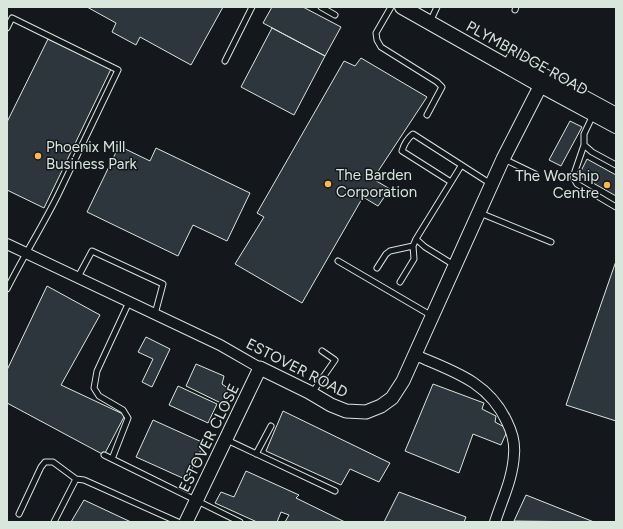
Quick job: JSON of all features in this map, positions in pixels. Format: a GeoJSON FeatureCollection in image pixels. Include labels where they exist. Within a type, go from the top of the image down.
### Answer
{"type":"FeatureCollection","features":[{"type":"Feature","properties":{"kind":"main road","name":"PLYMBRIDGE ROAD"},"geometry":{"type":"LineString","coordinates":[[402,7],[433,15]]}},
{"type":"Feature","properties":{"kind":"main road","name":"PLYMBRIDGE ROAD"},"geometry":{"type":"LineString","coordinates":[[417,7],[433,15],[616,126]]}},
{"type":"Feature","properties":{"kind":"main road","name":"PLYMBRIDGE ROAD"},"geometry":{"type":"LineString","coordinates":[[543,81],[616,115]]}},
{"type":"Feature","properties":{"kind":"street","name":"ESTOVER ROAD"},"geometry":{"type":"LineString","coordinates":[[7,244],[220,346],[331,405],[346,411],[366,412],[381,406],[392,398],[403,381],[503,159],[543,81]]}},
{"type":"Feature","properties":{"kind":"street"},"geometry":{"type":"LineString","coordinates":[[415,356],[456,372],[476,384],[492,396],[503,413],[514,438],[515,453],[508,484],[495,522]]}},
{"type":"Feature","properties":{"kind":"street","name":"ESTOVER CLOSE"},"geometry":{"type":"LineString","coordinates":[[186,522],[260,368]]}},
{"type":"Feature","properties":{"kind":"lane"},"geometry":{"type":"LineString","coordinates":[[225,60],[252,7]]}},
{"type":"Feature","properties":{"kind":"lane"},"geometry":{"type":"LineString","coordinates":[[321,7],[335,15]]}},
{"type":"Feature","properties":{"kind":"lane"},"geometry":{"type":"LineString","coordinates":[[391,7],[376,33],[377,40],[381,46],[437,82],[442,87],[427,115]]}},
{"type":"Feature","properties":{"kind":"lane"},"geometry":{"type":"LineString","coordinates":[[7,28],[12,18],[118,70],[58,194],[7,289]]}},
{"type":"Feature","properties":{"kind":"lane"},"geometry":{"type":"LineString","coordinates":[[594,114],[584,134],[584,145],[573,176],[577,184],[616,207]]}},
{"type":"Feature","properties":{"kind":"lane"},"geometry":{"type":"LineString","coordinates":[[451,182],[402,151],[404,144],[413,134],[492,185]]}},
{"type":"Feature","properties":{"kind":"lane"},"geometry":{"type":"LineString","coordinates":[[584,145],[592,152],[616,165]]}},
{"type":"Feature","properties":{"kind":"lane"},"geometry":{"type":"LineString","coordinates":[[503,159],[535,174]]}},
{"type":"Feature","properties":{"kind":"lane"},"geometry":{"type":"LineString","coordinates":[[400,282],[414,259],[413,246],[416,239],[461,166]]}},
{"type":"Feature","properties":{"kind":"lane"},"geometry":{"type":"LineString","coordinates":[[479,212],[551,242]]}},
{"type":"Feature","properties":{"kind":"lane"},"geometry":{"type":"LineString","coordinates":[[416,239],[425,247],[455,266]]}},
{"type":"Feature","properties":{"kind":"lane"},"geometry":{"type":"LineString","coordinates":[[377,268],[386,254],[390,251],[413,246]]}},
{"type":"Feature","properties":{"kind":"lane"},"geometry":{"type":"LineString","coordinates":[[78,278],[92,251],[163,284],[155,314]]}},
{"type":"Feature","properties":{"kind":"lane"},"geometry":{"type":"LineString","coordinates":[[338,261],[433,316]]}},
{"type":"Feature","properties":{"kind":"lane"},"geometry":{"type":"LineString","coordinates":[[112,459],[128,418],[124,410],[99,396],[94,388],[97,371],[129,302]]}},
{"type":"Feature","properties":{"kind":"lane"},"geometry":{"type":"LineString","coordinates":[[312,394],[335,360],[322,351]]}},
{"type":"Feature","properties":{"kind":"lane"},"geometry":{"type":"LineString","coordinates":[[256,454],[271,426]]}},
{"type":"Feature","properties":{"kind":"lane"},"geometry":{"type":"LineString","coordinates":[[226,439],[335,491]]}},
{"type":"Feature","properties":{"kind":"lane"},"geometry":{"type":"LineString","coordinates":[[104,455],[240,522]]}},
{"type":"Feature","properties":{"kind":"lane"},"geometry":{"type":"LineString","coordinates":[[19,514],[45,462],[53,462],[76,479],[84,480],[178,522]]}},
{"type":"Feature","properties":{"kind":"lane"},"geometry":{"type":"LineString","coordinates":[[54,522],[76,479]]}},
{"type":"Feature","properties":{"kind":"building"},"geometry":{"type":"Polygon","coordinates":[[[87,7],[223,7],[191,65],[140,37],[136,45],[112,32],[116,23],[87,7]]]}},
{"type":"Feature","properties":{"kind":"building"},"geometry":{"type":"Polygon","coordinates":[[[272,7],[303,7],[341,27],[325,56],[263,23],[272,7]]]}},
{"type":"Feature","properties":{"kind":"building"},"geometry":{"type":"Polygon","coordinates":[[[272,28],[325,56],[294,115],[241,87],[272,28]]]}},
{"type":"Feature","properties":{"kind":"building","name":"Phoenix Mill Business Park"},"geometry":{"type":"Polygon","coordinates":[[[48,39],[111,69],[44,208],[7,190],[7,122],[48,39]]]}},
{"type":"Feature","properties":{"kind":"building","name":"The Barden Corporation"},"geometry":{"type":"Polygon","coordinates":[[[361,58],[427,97],[373,179],[390,189],[378,206],[363,197],[302,303],[235,264],[264,217],[257,213],[344,61],[355,66],[361,58]]]}},
{"type":"Feature","properties":{"kind":"building"},"geometry":{"type":"Polygon","coordinates":[[[570,121],[582,127],[561,166],[549,160],[570,121]]]}},
{"type":"Feature","properties":{"kind":"building"},"geometry":{"type":"Polygon","coordinates":[[[119,146],[150,161],[156,148],[250,193],[227,241],[193,225],[178,256],[87,212],[119,146]]]}},
{"type":"Feature","properties":{"kind":"building","name":"The Worship Centre"},"geometry":{"type":"Polygon","coordinates":[[[587,159],[616,175],[616,196],[579,175],[587,159]]]}},
{"type":"Feature","properties":{"kind":"building"},"geometry":{"type":"Polygon","coordinates":[[[616,261],[616,421],[566,405],[616,261]]]}},
{"type":"Feature","properties":{"kind":"building"},"geometry":{"type":"Polygon","coordinates":[[[47,286],[100,315],[61,385],[125,415],[104,455],[7,403],[7,370],[47,286]]]}},
{"type":"Feature","properties":{"kind":"building"},"geometry":{"type":"Polygon","coordinates":[[[146,337],[170,349],[152,387],[142,382],[153,359],[138,352],[146,337]]]}},
{"type":"Feature","properties":{"kind":"building"},"geometry":{"type":"Polygon","coordinates":[[[196,364],[224,376],[222,384],[232,391],[225,405],[186,386],[196,364]]]}},
{"type":"Feature","properties":{"kind":"building"},"geometry":{"type":"Polygon","coordinates":[[[433,384],[484,403],[482,409],[496,416],[495,422],[508,429],[501,445],[473,434],[459,473],[405,451],[433,384]]]}},
{"type":"Feature","properties":{"kind":"building"},"geometry":{"type":"Polygon","coordinates":[[[178,386],[217,404],[208,423],[169,405],[178,386]]]}},
{"type":"Feature","properties":{"kind":"building"},"geometry":{"type":"Polygon","coordinates":[[[283,411],[390,463],[379,482],[350,469],[341,485],[266,451],[283,411]]]}},
{"type":"Feature","properties":{"kind":"building"},"geometry":{"type":"Polygon","coordinates":[[[153,420],[204,443],[187,480],[136,457],[153,420]]]}},
{"type":"Feature","properties":{"kind":"building"},"geometry":{"type":"Polygon","coordinates":[[[246,471],[299,495],[296,498],[345,522],[285,522],[289,515],[281,512],[277,522],[257,522],[215,503],[221,492],[234,497],[246,471]]]}},
{"type":"Feature","properties":{"kind":"building"},"geometry":{"type":"Polygon","coordinates":[[[399,492],[466,517],[464,522],[384,522],[399,492]]]}},
{"type":"Feature","properties":{"kind":"building"},"geometry":{"type":"Polygon","coordinates":[[[526,495],[594,522],[514,521],[526,495]]]}},
{"type":"Feature","properties":{"kind":"building"},"geometry":{"type":"Polygon","coordinates":[[[84,500],[131,522],[71,522],[84,500]]]}},
{"type":"Feature","properties":{"kind":"place","name":"Phoenix Mill Business Park"},"geometry":{"type":"Point","coordinates":[38,156]}},
{"type":"Feature","properties":{"kind":"place","name":"The Barden Corporation"},"geometry":{"type":"Point","coordinates":[328,184]}},
{"type":"Feature","properties":{"kind":"place","name":"The Worship Centre"},"geometry":{"type":"Point","coordinates":[607,185]}}]}
